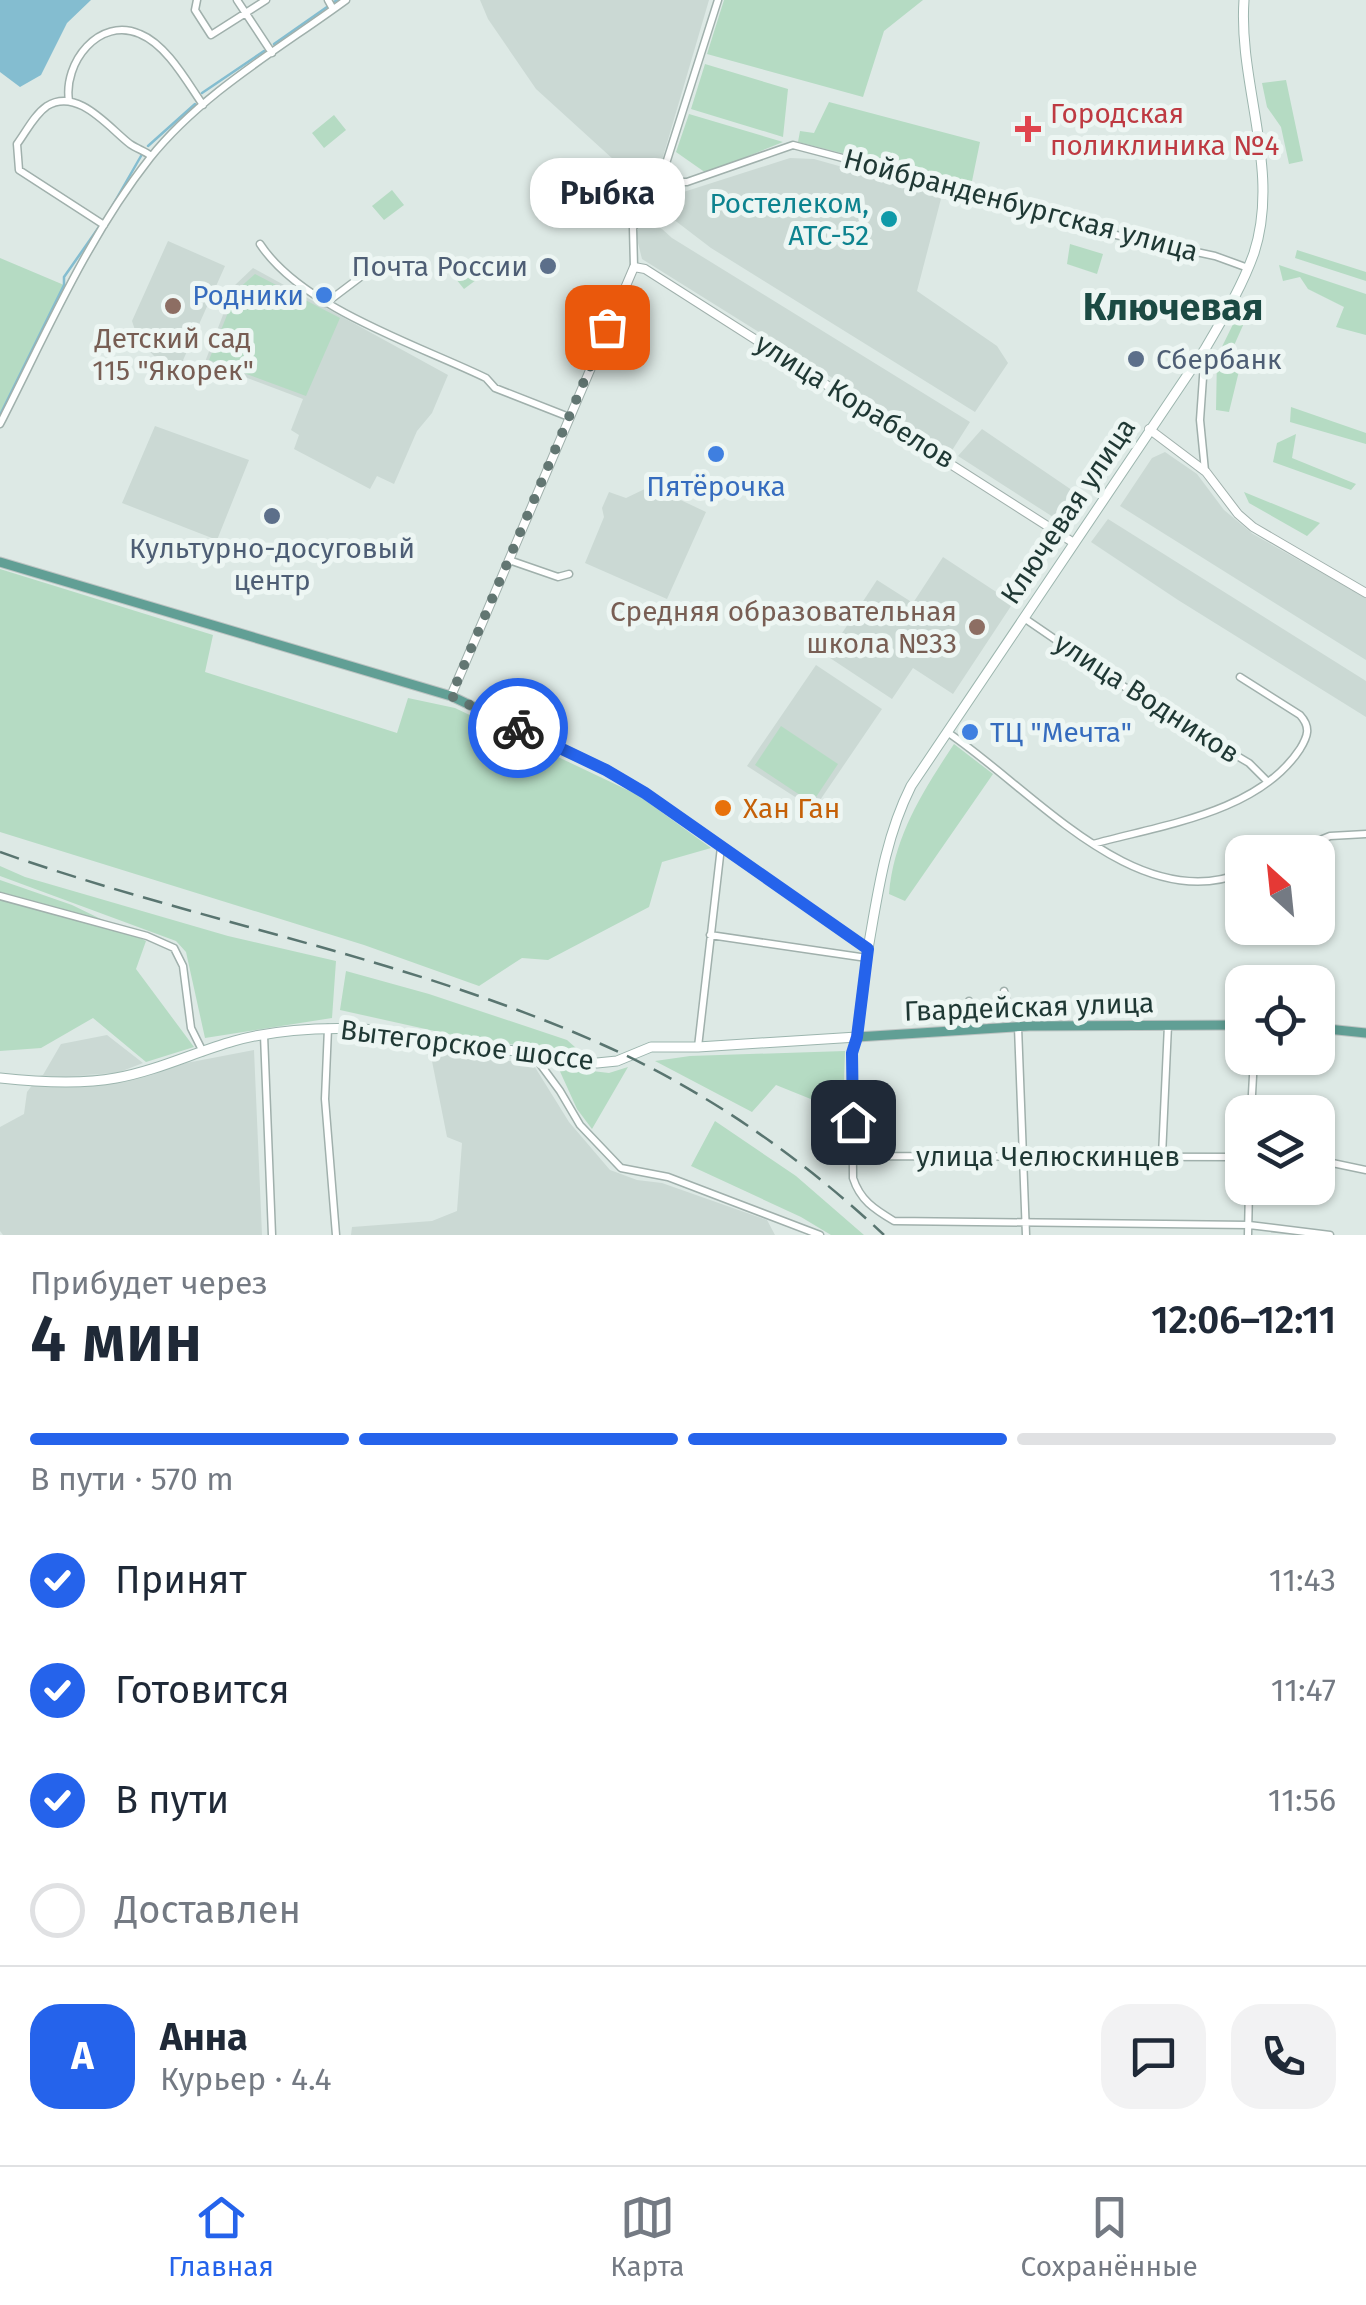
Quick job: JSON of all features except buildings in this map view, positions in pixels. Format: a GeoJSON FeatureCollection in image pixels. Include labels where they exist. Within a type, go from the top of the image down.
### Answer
{"type":"FeatureCollection","features":[{"type":"Feature","properties":{"kind":"main road","name":"Ключевая улица"},"geometry":{"type":"LineString","coordinates":[[857,1037],[886,846],[895,817],[946,732],[1206,350],[1248,268],[1258,233],[1262,174],[1244,0]]}},
{"type":"Feature","properties":{"kind":"main road"},"geometry":{"type":"LineString","coordinates":[[0,562],[451,696],[606,770],[722,846],[868,953]]}},
{"type":"Feature","properties":{"kind":"main road","name":"Гвардейская улица"},"geometry":{"type":"LineString","coordinates":[[698,1048],[1023,1027],[1225,1025]]}},
{"type":"Feature","properties":{"kind":"main road","name":"Вытегорское шоссе"},"geometry":{"type":"LineString","coordinates":[[0,1078],[43,1082],[114,1079],[264,1035],[328,1027],[597,1063],[616,1061],[651,1047],[698,1048]]}},
{"type":"Feature","properties":{"kind":"main road"},"geometry":{"type":"LineString","coordinates":[[1335,1030],[1366,1033]]}},
{"type":"Feature","properties":{"kind":"street"},"geometry":{"type":"LineString","coordinates":[[197,0],[195,10],[211,34],[266,0]]}},
{"type":"Feature","properties":{"kind":"street"},"geometry":{"type":"LineString","coordinates":[[237,0],[272,53]]}},
{"type":"Feature","properties":{"kind":"street"},"geometry":{"type":"LineString","coordinates":[[0,424],[104,225],[152,157],[202,104],[331,4],[346,0]]}},
{"type":"Feature","properties":{"kind":"street"},"geometry":{"type":"LineString","coordinates":[[451,696],[634,267],[632,228],[662,176],[718,0]]}},
{"type":"Feature","properties":{"kind":"street"},"geometry":{"type":"LineString","coordinates":[[69,102],[67,94],[78,58],[90,40],[116,31],[140,33],[159,47],[202,104]]}},
{"type":"Feature","properties":{"kind":"street"},"geometry":{"type":"LineString","coordinates":[[104,225],[19,170],[17,144],[51,104],[69,102],[93,112],[152,157]]}},
{"type":"Feature","properties":{"kind":"street","name":"Нойбранденбургская улица"},"geometry":{"type":"LineString","coordinates":[[662,176],[687,182],[793,144],[1248,268]]}},
{"type":"Feature","properties":{"kind":"street"},"geometry":{"type":"LineString","coordinates":[[260,244],[271,261],[326,303],[486,378],[495,388],[569,417]]}},
{"type":"Feature","properties":{"kind":"street","name":"улица Корабелов"},"geometry":{"type":"LineString","coordinates":[[634,267],[646,269],[1074,542]]}},
{"type":"Feature","properties":{"kind":"street"},"geometry":{"type":"LineString","coordinates":[[326,303],[371,269]]}},
{"type":"Feature","properties":{"kind":"street"},"geometry":{"type":"LineString","coordinates":[[607,327],[629,342]]}},
{"type":"Feature","properties":{"kind":"street"},"geometry":{"type":"LineString","coordinates":[[1206,350],[1200,438],[1206,472]]}},
{"type":"Feature","properties":{"kind":"street"},"geometry":{"type":"LineString","coordinates":[[1149,429],[1206,472],[1223,497],[1253,527],[1366,592]]}},
{"type":"Feature","properties":{"kind":"street"},"geometry":{"type":"LineString","coordinates":[[509,560],[558,578],[569,574]]}},
{"type":"Feature","properties":{"kind":"street","name":"улица Водников"},"geometry":{"type":"LineString","coordinates":[[1023,618],[1148,703],[1250,763],[1267,781]]}},
{"type":"Feature","properties":{"kind":"street"},"geometry":{"type":"LineString","coordinates":[[1092,844],[1217,808],[1243,797],[1288,764],[1302,746],[1308,723],[1240,677]]}},
{"type":"Feature","properties":{"kind":"street"},"geometry":{"type":"LineString","coordinates":[[946,732],[1115,860],[1153,876],[1200,884],[1225,877]]}},
{"type":"Feature","properties":{"kind":"street"},"geometry":{"type":"LineString","coordinates":[[1335,836],[1366,834]]}},
{"type":"Feature","properties":{"kind":"street"},"geometry":{"type":"LineString","coordinates":[[698,1048],[722,846]]}},
{"type":"Feature","properties":{"kind":"street"},"geometry":{"type":"LineString","coordinates":[[0,896],[146,936],[174,948],[183,966],[192,1028],[203,1052]]}},
{"type":"Feature","properties":{"kind":"street"},"geometry":{"type":"LineString","coordinates":[[710,935],[868,953]]}},
{"type":"Feature","properties":{"kind":"street"},"geometry":{"type":"LineString","coordinates":[[1004,991],[1009,1007]]}},
{"type":"Feature","properties":{"kind":"street"},"geometry":{"type":"LineString","coordinates":[[970,1001],[971,1006],[1028,1006],[1023,1027],[1026,1235]]}},
{"type":"Feature","properties":{"kind":"street"},"geometry":{"type":"LineString","coordinates":[[1162,1156],[1168,1025]]}},
{"type":"Feature","properties":{"kind":"street"},"geometry":{"type":"LineString","coordinates":[[328,1027],[325,1099],[336,1235]]}},
{"type":"Feature","properties":{"kind":"street"},"geometry":{"type":"LineString","coordinates":[[264,1035],[272,1235]]}},
{"type":"Feature","properties":{"kind":"street"},"geometry":{"type":"LineString","coordinates":[[857,1037],[852,1053],[853,1178],[858,1194],[894,1221],[1249,1226],[1330,1235]]}},
{"type":"Feature","properties":{"kind":"street"},"geometry":{"type":"LineString","coordinates":[[531,1052],[580,1125],[621,1168],[668,1177],[820,1235]]}},
{"type":"Feature","properties":{"kind":"street","name":"улица Челюскинцев"},"geometry":{"type":"LineString","coordinates":[[853,1156],[1225,1157]]}},
{"type":"Feature","properties":{"kind":"street"},"geometry":{"type":"LineString","coordinates":[[1335,1164],[1366,1170]]}},
{"type":"Feature","properties":{"kind":"street"},"geometry":{"type":"LineString","coordinates":[[1248,1235],[1249,1205]]}},
{"type":"Feature","properties":{"kind":"shaded area"},"geometry":{"type":"Polygon","coordinates":[[[480,0],[709,0],[660,167],[647,190],[536,89],[488,19],[480,0]]]}},
{"type":"Feature","properties":{"kind":"shaded area"},"geometry":{"type":"Polygon","coordinates":[[[790,158],[814,159],[942,195],[917,291],[997,346],[1008,363],[975,412],[711,248],[660,209],[661,203],[671,196],[790,158]]]}},
{"type":"Feature","properties":{"kind":"shaded area"},"geometry":{"type":"Polygon","coordinates":[[[641,218],[652,220],[672,238],[970,422],[951,452],[642,259],[636,235],[641,218]]]}},
{"type":"Feature","properties":{"kind":"shaded area"},"geometry":{"type":"Polygon","coordinates":[[[168,241],[225,266],[180,367],[155,357],[138,339],[132,321],[168,241]]]}},
{"type":"Feature","properties":{"kind":"shaded area"},"geometry":{"type":"Polygon","coordinates":[[[253,268],[448,375],[394,484],[377,476],[370,489],[294,449],[299,435],[291,430],[303,399],[205,362],[234,286],[253,268]]]}},
{"type":"Feature","properties":{"kind":"shaded area"},"geometry":{"type":"Polygon","coordinates":[[[155,426],[249,460],[217,540],[122,503],[155,426]]]}},
{"type":"Feature","properties":{"kind":"shaded area"},"geometry":{"type":"Polygon","coordinates":[[[982,429],[1085,499],[1064,524],[958,456],[982,429]]]}},
{"type":"Feature","properties":{"kind":"shaded area"},"geometry":{"type":"Polygon","coordinates":[[[1165,452],[1197,474],[1224,510],[1253,534],[1366,598],[1366,660],[1120,506],[1152,458],[1165,452]]]}},
{"type":"Feature","properties":{"kind":"shaded area"},"geometry":{"type":"Polygon","coordinates":[[[651,486],[706,512],[667,599],[585,563],[604,517],[602,508],[609,492],[626,498],[651,486]]]}},
{"type":"Feature","properties":{"kind":"shaded area"},"geometry":{"type":"Polygon","coordinates":[[[1108,519],[1366,681],[1366,717],[1091,542],[1108,519]]]}},
{"type":"Feature","properties":{"kind":"shaded area"},"geometry":{"type":"Polygon","coordinates":[[[943,557],[1013,603],[953,694],[913,668],[892,699],[827,656],[877,580],[913,603],[943,557]]]}},
{"type":"Feature","properties":{"kind":"shaded area"},"geometry":{"type":"Polygon","coordinates":[[[816,665],[882,709],[814,809],[747,766],[816,665]]]}},
{"type":"Feature","properties":{"kind":"shaded area"},"geometry":{"type":"Polygon","coordinates":[[[107,1035],[143,1063],[117,1073],[69,1076],[134,1073],[254,1050],[262,1235],[3,1235],[0,1127],[24,1114],[27,1092],[43,1075],[61,1044],[107,1035]]]}},
{"type":"Feature","properties":{"kind":"shaded area"},"geometry":{"type":"Polygon","coordinates":[[[430,1051],[533,1064],[569,1122],[610,1170],[637,1180],[662,1183],[767,1220],[775,1235],[351,1235],[352,1227],[432,1221],[457,1211],[462,1143],[447,1137],[430,1051]]]}},
{"type":"Feature","properties":{"kind":"green space"},"geometry":{"type":"Polygon","coordinates":[[[724,0],[923,0],[884,31],[863,97],[707,54],[724,0]]]}},
{"type":"Feature","properties":{"kind":"green space"},"geometry":{"type":"Polygon","coordinates":[[[705,64],[788,89],[783,137],[691,109],[705,64]]]}},
{"type":"Feature","properties":{"kind":"green space"},"geometry":{"type":"Polygon","coordinates":[[[1286,80],[1303,161],[1289,164],[1281,127],[1267,107],[1262,83],[1286,80]]]}},
{"type":"Feature","properties":{"kind":"green space"},"geometry":{"type":"Polygon","coordinates":[[[829,102],[980,142],[971,186],[798,142],[800,131],[814,133],[829,102]]]}},
{"type":"Feature","properties":{"kind":"green space"},"geometry":{"type":"Polygon","coordinates":[[[689,114],[783,142],[706,173],[676,152],[689,114]]]}},
{"type":"Feature","properties":{"kind":"green space"},"geometry":{"type":"Polygon","coordinates":[[[334,115],[346,130],[324,148],[312,133],[334,115]]]}},
{"type":"Feature","properties":{"kind":"green space"},"geometry":{"type":"Polygon","coordinates":[[[392,190],[404,205],[384,220],[372,206],[392,190]]]}},
{"type":"Feature","properties":{"kind":"green space"},"geometry":{"type":"Polygon","coordinates":[[[1070,244],[1103,254],[1097,274],[1067,264],[1070,244]]]}},
{"type":"Feature","properties":{"kind":"green space"},"geometry":{"type":"Polygon","coordinates":[[[1297,250],[1366,272],[1366,281],[1295,258],[1297,250]]]}},
{"type":"Feature","properties":{"kind":"green space"},"geometry":{"type":"Polygon","coordinates":[[[0,258],[64,285],[0,415],[0,258]]]}},
{"type":"Feature","properties":{"kind":"green space"},"geometry":{"type":"Polygon","coordinates":[[[472,259],[484,274],[464,289],[452,274],[472,259]]]}},
{"type":"Feature","properties":{"kind":"green space"},"geometry":{"type":"Polygon","coordinates":[[[1279,265],[1366,294],[1366,335],[1336,327],[1344,307],[1308,289],[1300,277],[1283,281],[1279,265]]]}},
{"type":"Feature","properties":{"kind":"green space"},"geometry":{"type":"Polygon","coordinates":[[[255,274],[340,318],[306,396],[209,360],[237,290],[255,274]]]}},
{"type":"Feature","properties":{"kind":"green space"},"geometry":{"type":"Polygon","coordinates":[[[1238,314],[1244,323],[1228,359],[1239,371],[1229,412],[1216,410],[1217,357],[1238,314]]]}},
{"type":"Feature","properties":{"kind":"green space"},"geometry":{"type":"Polygon","coordinates":[[[1291,407],[1366,433],[1366,444],[1290,422],[1291,407]]]}},
{"type":"Feature","properties":{"kind":"green space"},"geometry":{"type":"Polygon","coordinates":[[[1296,434],[1292,458],[1356,484],[1351,490],[1273,462],[1277,443],[1296,434]]]}},
{"type":"Feature","properties":{"kind":"green space"},"geometry":{"type":"Polygon","coordinates":[[[1244,492],[1320,523],[1307,536],[1249,503],[1244,492]]]}},
{"type":"Feature","properties":{"kind":"green space"},"geometry":{"type":"Polygon","coordinates":[[[0,569],[213,635],[205,672],[397,733],[408,698],[455,708],[638,795],[711,848],[662,862],[649,907],[548,960],[522,958],[479,986],[364,945],[0,832],[0,569]]]}},
{"type":"Feature","properties":{"kind":"green space"},"geometry":{"type":"Polygon","coordinates":[[[781,726],[838,764],[812,803],[755,765],[781,726]]]}},
{"type":"Feature","properties":{"kind":"green space"},"geometry":{"type":"Polygon","coordinates":[[[954,744],[993,774],[905,901],[889,894],[897,853],[921,797],[954,744]]]}},
{"type":"Feature","properties":{"kind":"green space"},"geometry":{"type":"Polygon","coordinates":[[[0,866],[25,877],[228,936],[336,961],[332,1018],[205,1038],[186,952],[176,941],[0,876],[0,866]]]}},
{"type":"Feature","properties":{"kind":"green space"},"geometry":{"type":"Polygon","coordinates":[[[0,880],[72,905],[146,941],[136,969],[194,1047],[146,1062],[93,1018],[41,1048],[0,1051],[0,880]]]}},
{"type":"Feature","properties":{"kind":"green space"},"geometry":{"type":"Polygon","coordinates":[[[346,971],[567,1040],[585,1056],[448,1034],[340,1010],[346,971]]]}},
{"type":"Feature","properties":{"kind":"green space"},"geometry":{"type":"Polygon","coordinates":[[[845,1051],[843,1112],[776,1085],[752,1112],[655,1061],[690,1056],[845,1051]]]}},
{"type":"Feature","properties":{"kind":"green space"},"geometry":{"type":"Polygon","coordinates":[[[558,1067],[609,1073],[628,1067],[592,1129],[577,1109],[558,1067]]]}},
{"type":"Feature","properties":{"kind":"green space"},"geometry":{"type":"Polygon","coordinates":[[[715,1121],[796,1176],[864,1235],[831,1235],[691,1166],[715,1121]]]}},
{"type":"Feature","properties":{"kind":"water"},"geometry":{"type":"Polygon","coordinates":[[[0,0],[91,0],[67,23],[41,75],[20,87],[0,72],[0,0]]]}},
{"type":"Feature","properties":{"kind":"waterway"},"geometry":{"type":"LineString","coordinates":[[274,44],[337,0]]}},
{"type":"Feature","properties":{"kind":"waterway"},"geometry":{"type":"LineString","coordinates":[[202,93],[264,51]]}},
{"type":"Feature","properties":{"kind":"waterway"},"geometry":{"type":"LineString","coordinates":[[148,146],[195,104]]}},
{"type":"Feature","properties":{"kind":"waterway"},"geometry":{"type":"LineString","coordinates":[[110,210],[141,156]]}},
{"type":"Feature","properties":{"kind":"waterway"},"geometry":{"type":"LineString","coordinates":[[0,415],[64,285],[64,277],[99,227]]}},
{"type":"Feature","properties":{"kind":"railway"},"geometry":{"type":"LineString","coordinates":[[0,852],[379,964],[528,1014],[601,1044],[677,1082],[750,1128],[819,1179],[884,1235]]}},
{"type":"Feature","properties":{"kind":"way so far"},"geometry":{"type":"LineString","coordinates":[[518,728],[451,696],[607,327]]}},
{"type":"Feature","properties":{"kind":"place","name":"Городская поликлиника №4"},"geometry":{"type":"Point","coordinates":[1028,129]}},
{"type":"Feature","properties":{"kind":"place","name":"Ростелеком, АТС-52"},"geometry":{"type":"Point","coordinates":[889,219]}},
{"type":"Feature","properties":{"kind":"place","name":"Почта России"},"geometry":{"type":"Point","coordinates":[548,266]}},
{"type":"Feature","properties":{"kind":"place","name":"Родники"},"geometry":{"type":"Point","coordinates":[324,295]}},
{"type":"Feature","properties":{"kind":"place","name":"Детский сад 115 \"Якорек\""},"geometry":{"type":"Point","coordinates":[173,306]}},
{"type":"Feature","properties":{"kind":"place","name":"Рыбка"},"geometry":{"type":"Point","coordinates":[607,327]}},
{"type":"Feature","properties":{"kind":"place","name":"Сбербанк"},"geometry":{"type":"Point","coordinates":[1136,359]}},
{"type":"Feature","properties":{"kind":"place","name":"Пятёрочка"},"geometry":{"type":"Point","coordinates":[716,454]}},
{"type":"Feature","properties":{"kind":"place","name":"Культурно-досуговый центр"},"geometry":{"type":"Point","coordinates":[272,516]}},
{"type":"Feature","properties":{"kind":"place","name":"Средняя образовательная школа №33"},"geometry":{"type":"Point","coordinates":[977,627]}},
{"type":"Feature","properties":{"kind":"place","name":"ТЦ \"Мечта\""},"geometry":{"type":"Point","coordinates":[970,732]}},
{"type":"Feature","properties":{"kind":"place","name":"Хан Ган"},"geometry":{"type":"Point","coordinates":[723,808]}},
{"type":"Feature","properties":{"kind":"district","name":"Ключевая"},"geometry":{"type":"Point","coordinates":[1173,307]}},
{"type":"Feature","properties":{"kind":"route"},"geometry":{"type":"LineString","coordinates":[[518,728],[645,793],[868,949],[852,1053],[853,1122]]}}]}
